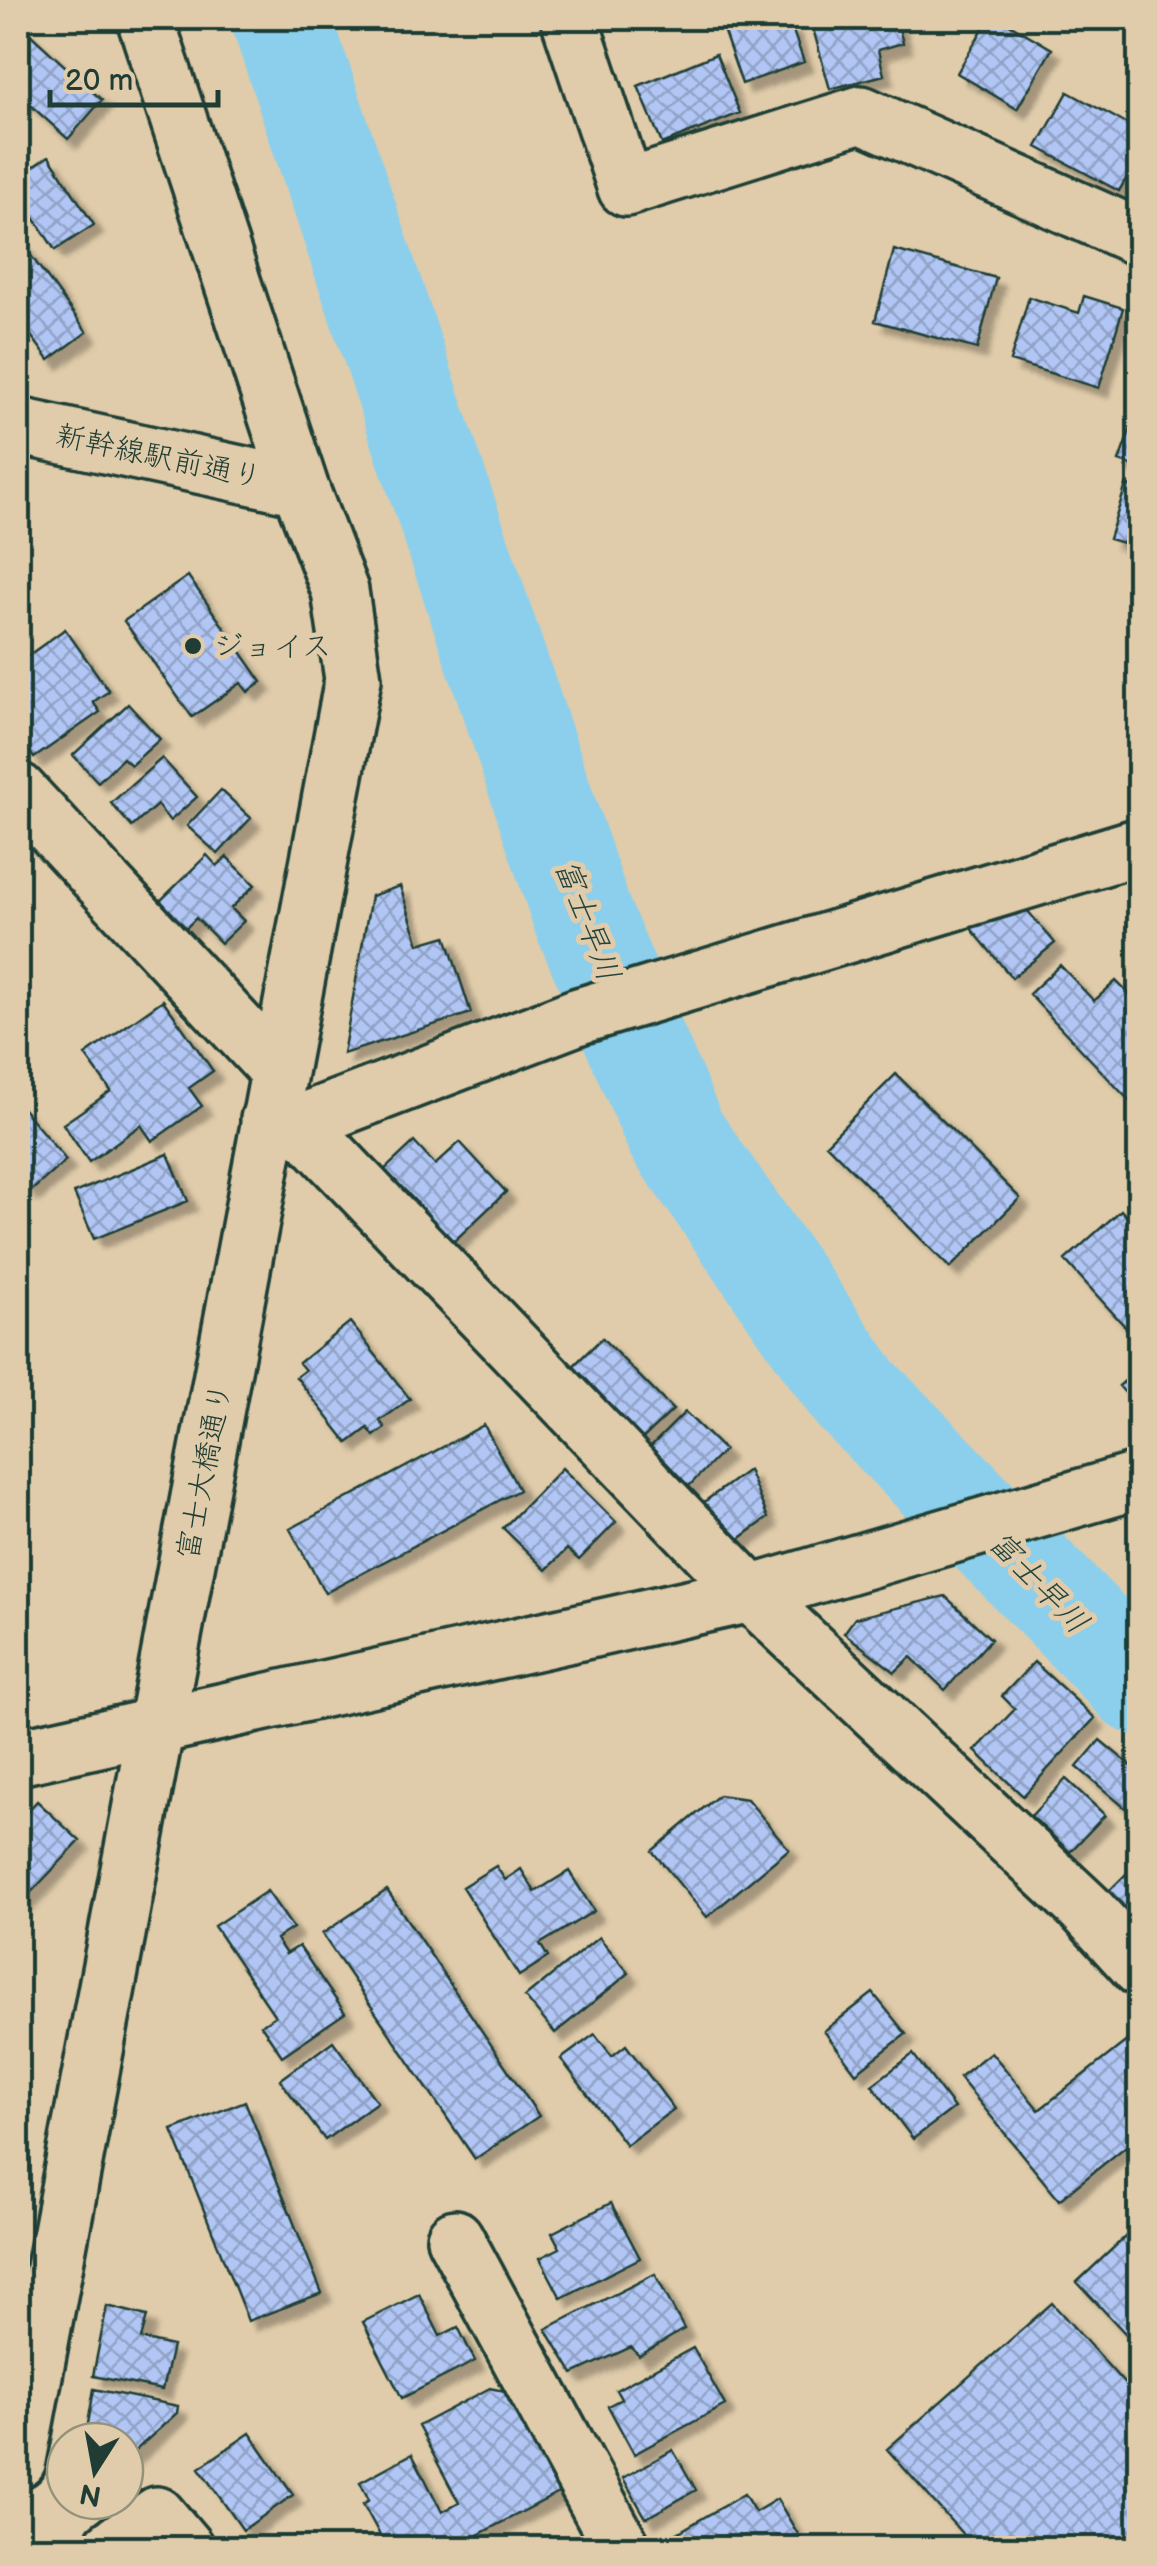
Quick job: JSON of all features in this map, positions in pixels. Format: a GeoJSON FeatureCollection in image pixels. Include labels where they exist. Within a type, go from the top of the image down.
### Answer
{"type":"FeatureCollection","features":[{"type":"Feature","properties":{"kind":"street","name":"富士大橋通り"},"geometry":{"type":"LineString","coordinates":[[18,2460],[156,1726],[282,1104],[353,680],[340,592],[300,487],[145,18]]}},
{"type":"Feature","properties":{"kind":"street"},"geometry":{"type":"LineString","coordinates":[[569,18],[626,188],[862,114],[1140,238]]}},
{"type":"Feature","properties":{"kind":"street","name":"新幹線駅前通り"},"geometry":{"type":"LineString","coordinates":[[18,426],[300,487]]}},
{"type":"Feature","properties":{"kind":"street"},"geometry":{"type":"LineString","coordinates":[[18,791],[282,1104],[752,1594],[1086,1909],[1140,1968]]}},
{"type":"Feature","properties":{"kind":"street"},"geometry":{"type":"LineString","coordinates":[[282,1104],[1140,846]]}},
{"type":"Feature","properties":{"kind":"street"},"geometry":{"type":"LineString","coordinates":[[18,1757],[752,1594],[1140,1480]]}},
{"type":"Feature","properties":{"kind":"street"},"geometry":{"type":"LineString","coordinates":[[455,2238],[622,2548]]}},
{"type":"Feature","properties":{"kind":"street"},"geometry":{"type":"LineString","coordinates":[[111,2548],[157,2515],[186,2548]]}},
{"type":"Feature","properties":{"kind":"building"},"geometry":{"type":"Polygon","coordinates":[[[719,18],[759,18],[765,34],[791,25],[804,62],[742,84],[719,18]]]}},
{"type":"Feature","properties":{"kind":"building"},"geometry":{"type":"Polygon","coordinates":[[[810,18],[896,18],[903,43],[878,50],[884,75],[830,89],[810,18]]]}},
{"type":"Feature","properties":{"kind":"building"},"geometry":{"type":"Polygon","coordinates":[[[989,18],[999,18],[1052,49],[1017,109],[957,73],[989,18]]]}},
{"type":"Feature","properties":{"kind":"building"},"geometry":{"type":"Polygon","coordinates":[[[18,23],[102,100],[68,139],[18,94],[18,23]]]}},
{"type":"Feature","properties":{"kind":"building"},"geometry":{"type":"Polygon","coordinates":[[[716,54],[740,113],[662,144],[638,86],[716,54]]]}},
{"type":"Feature","properties":{"kind":"building"},"geometry":{"type":"Polygon","coordinates":[[[1068,92],[1140,131],[1140,155],[1119,191],[1037,147],[1068,92]]]}},
{"type":"Feature","properties":{"kind":"building"},"geometry":{"type":"Polygon","coordinates":[[[49,156],[94,225],[55,250],[18,193],[18,177],[49,156]]]}},
{"type":"Feature","properties":{"kind":"building"},"geometry":{"type":"Polygon","coordinates":[[[18,238],[87,332],[49,360],[21,322],[18,324],[18,238]]]}},
{"type":"Feature","properties":{"kind":"building"},"geometry":{"type":"Polygon","coordinates":[[[894,250],[996,278],[977,349],[875,321],[894,250]]]}},
{"type":"Feature","properties":{"kind":"building"},"geometry":{"type":"Polygon","coordinates":[[[1084,296],[1123,308],[1099,388],[1010,361],[1029,297],[1079,313],[1084,296]]]}},
{"type":"Feature","properties":{"kind":"building"},"geometry":{"type":"Polygon","coordinates":[[[1136,414],[1140,415],[1140,468],[1119,461],[1136,414]]]}},
{"type":"Feature","properties":{"kind":"building"},"geometry":{"type":"Polygon","coordinates":[[[1126,485],[1140,489],[1140,548],[1109,539],[1126,485]]]}},
{"type":"Feature","properties":{"kind":"building"},"geometry":{"type":"Polygon","coordinates":[[[188,576],[262,682],[248,692],[241,683],[192,717],[124,621],[188,576]]]}},
{"type":"Feature","properties":{"kind":"building"},"geometry":{"type":"Polygon","coordinates":[[[65,629],[109,691],[93,702],[100,712],[34,758],[18,735],[18,663],[65,629]]]}},
{"type":"Feature","properties":{"kind":"building"},"geometry":{"type":"Polygon","coordinates":[[[128,704],[160,739],[131,765],[123,758],[98,782],[73,755],[128,704]]]}},
{"type":"Feature","properties":{"kind":"building"},"geometry":{"type":"Polygon","coordinates":[[[162,758],[197,797],[170,821],[157,805],[132,827],[111,803],[162,758]]]}},
{"type":"Feature","properties":{"kind":"building"},"geometry":{"type":"Polygon","coordinates":[[[221,790],[251,818],[218,854],[187,826],[221,790]]]}},
{"type":"Feature","properties":{"kind":"building"},"geometry":{"type":"Polygon","coordinates":[[[207,855],[217,866],[227,857],[255,885],[231,908],[244,921],[221,943],[196,918],[185,929],[159,902],[207,855]]]}},
{"type":"Feature","properties":{"kind":"building"},"geometry":{"type":"Polygon","coordinates":[[[400,886],[419,944],[446,936],[471,1013],[343,1054],[371,896],[400,886]]]}},
{"type":"Feature","properties":{"kind":"building"},"geometry":{"type":"Polygon","coordinates":[[[1027,910],[1055,943],[1012,978],[969,926],[1027,910]]]}},
{"type":"Feature","properties":{"kind":"building"},"geometry":{"type":"Polygon","coordinates":[[[1060,965],[1094,1001],[1116,981],[1140,1005],[1139,1111],[1029,994],[1060,965]]]}},
{"type":"Feature","properties":{"kind":"building"},"geometry":{"type":"Polygon","coordinates":[[[163,1000],[213,1071],[189,1088],[202,1106],[152,1141],[141,1125],[89,1162],[63,1124],[111,1091],[85,1055],[163,1000]]]}},
{"type":"Feature","properties":{"kind":"building"},"geometry":{"type":"Polygon","coordinates":[[[896,1074],[1020,1198],[950,1268],[826,1144],[896,1074]]]}},
{"type":"Feature","properties":{"kind":"building"},"geometry":{"type":"Polygon","coordinates":[[[18,1103],[66,1160],[30,1192],[18,1178],[18,1103]]]}},
{"type":"Feature","properties":{"kind":"building"},"geometry":{"type":"Polygon","coordinates":[[[414,1142],[435,1165],[460,1142],[506,1192],[449,1246],[381,1173],[414,1142]]]}},
{"type":"Feature","properties":{"kind":"building"},"geometry":{"type":"Polygon","coordinates":[[[168,1154],[188,1201],[94,1239],[74,1193],[168,1154]]]}},
{"type":"Feature","properties":{"kind":"building"},"geometry":{"type":"Polygon","coordinates":[[[1121,1210],[1140,1231],[1140,1343],[1065,1260],[1121,1210]]]}},
{"type":"Feature","properties":{"kind":"building"},"geometry":{"type":"Polygon","coordinates":[[[350,1322],[410,1399],[380,1421],[385,1428],[374,1436],[368,1428],[348,1443],[296,1377],[305,1370],[299,1363],[350,1322]]]}},
{"type":"Feature","properties":{"kind":"building"},"geometry":{"type":"Polygon","coordinates":[[[602,1338],[673,1410],[637,1444],[567,1372],[602,1338]]]}},
{"type":"Feature","properties":{"kind":"building"},"geometry":{"type":"Polygon","coordinates":[[[1140,1368],[1140,1410],[1119,1386],[1140,1368]]]}},
{"type":"Feature","properties":{"kind":"building"},"geometry":{"type":"Polygon","coordinates":[[[685,1412],[724,1450],[683,1492],[644,1453],[685,1412]]]}},
{"type":"Feature","properties":{"kind":"building"},"geometry":{"type":"Polygon","coordinates":[[[484,1425],[519,1490],[325,1593],[290,1529],[484,1425]]]}},
{"type":"Feature","properties":{"kind":"building"},"geometry":{"type":"Polygon","coordinates":[[[562,1468],[616,1522],[579,1560],[567,1549],[546,1570],[503,1528],[562,1468]]]}},
{"type":"Feature","properties":{"kind":"building"},"geometry":{"type":"Polygon","coordinates":[[[748,1470],[768,1518],[732,1544],[697,1507],[748,1470]]]}},
{"type":"Feature","properties":{"kind":"building"},"geometry":{"type":"Polygon","coordinates":[[[945,1596],[991,1639],[945,1690],[911,1657],[895,1672],[844,1633],[855,1618],[945,1596]]]}},
{"type":"Feature","properties":{"kind":"building"},"geometry":{"type":"Polygon","coordinates":[[[1034,1662],[1095,1718],[1023,1796],[975,1751],[1015,1709],[1002,1696],[1034,1662]]]}},
{"type":"Feature","properties":{"kind":"building"},"geometry":{"type":"Polygon","coordinates":[[[1100,1740],[1140,1773],[1137,1818],[1077,1767],[1100,1740]]]}},
{"type":"Feature","properties":{"kind":"building"},"geometry":{"type":"Polygon","coordinates":[[[1066,1779],[1105,1815],[1070,1852],[1031,1816],[1066,1779]]]}},
{"type":"Feature","properties":{"kind":"building"},"geometry":{"type":"Polygon","coordinates":[[[719,1795],[747,1799],[789,1849],[707,1917],[652,1851],[719,1795]]]}},
{"type":"Feature","properties":{"kind":"building"},"geometry":{"type":"Polygon","coordinates":[[[37,1801],[80,1841],[18,1906],[18,1821],[37,1801]]]}},
{"type":"Feature","properties":{"kind":"building"},"geometry":{"type":"Polygon","coordinates":[[[1140,1860],[1140,1923],[1108,1892],[1140,1860]]]}},
{"type":"Feature","properties":{"kind":"building"},"geometry":{"type":"Polygon","coordinates":[[[496,1866],[505,1880],[521,1869],[535,1892],[569,1871],[594,1911],[540,1944],[548,1957],[519,1976],[462,1887],[496,1866]]]}},
{"type":"Feature","properties":{"kind":"building"},"geometry":{"type":"Polygon","coordinates":[[[387,1890],[539,2116],[475,2159],[322,1934],[387,1890]]]}},
{"type":"Feature","properties":{"kind":"building"},"geometry":{"type":"Polygon","coordinates":[[[267,1891],[293,1928],[276,1939],[286,1954],[299,1946],[345,2013],[282,2056],[261,2025],[275,2016],[214,1926],[267,1891]]]}},
{"type":"Feature","properties":{"kind":"building"},"geometry":{"type":"Polygon","coordinates":[[[599,1937],[629,1973],[555,2033],[525,1997],[599,1937]]]}},
{"type":"Feature","properties":{"kind":"building"},"geometry":{"type":"Polygon","coordinates":[[[873,1993],[906,2034],[856,2073],[824,2031],[873,1993]]]}},
{"type":"Feature","properties":{"kind":"building"},"geometry":{"type":"Polygon","coordinates":[[[1138,2032],[1140,2135],[1059,2200],[959,2077],[991,2052],[1039,2110],[1138,2032]]]}},
{"type":"Feature","properties":{"kind":"building"},"geometry":{"type":"Polygon","coordinates":[[[595,2034],[612,2056],[626,2045],[674,2109],[626,2145],[561,2059],[595,2034]]]}},
{"type":"Feature","properties":{"kind":"building"},"geometry":{"type":"Polygon","coordinates":[[[333,2041],[377,2102],[325,2140],[280,2080],[333,2041]]]}},
{"type":"Feature","properties":{"kind":"building"},"geometry":{"type":"Polygon","coordinates":[[[913,2054],[954,2108],[913,2139],[872,2085],[913,2054]]]}},
{"type":"Feature","properties":{"kind":"building"},"geometry":{"type":"Polygon","coordinates":[[[245,2101],[322,2293],[248,2321],[172,2130],[245,2101]]]}},
{"type":"Feature","properties":{"kind":"building"},"geometry":{"type":"Polygon","coordinates":[[[611,2203],[640,2258],[561,2298],[540,2258],[560,2248],[552,2233],[611,2203]]]}},
{"type":"Feature","properties":{"kind":"building"},"geometry":{"type":"Polygon","coordinates":[[[1140,2223],[1140,2349],[1077,2282],[1140,2223]]]}},
{"type":"Feature","properties":{"kind":"building"},"geometry":{"type":"Polygon","coordinates":[[[655,2274],[684,2329],[639,2356],[631,2347],[573,2374],[546,2329],[655,2274]]]}},
{"type":"Feature","properties":{"kind":"building"},"geometry":{"type":"Polygon","coordinates":[[[419,2294],[440,2336],[458,2327],[475,2361],[402,2398],[363,2322],[419,2294]]]}},
{"type":"Feature","properties":{"kind":"building"},"geometry":{"type":"Polygon","coordinates":[[[1052,2303],[1140,2401],[1140,2548],[975,2548],[887,2449],[1052,2303]]]}},
{"type":"Feature","properties":{"kind":"building"},"geometry":{"type":"Polygon","coordinates":[[[107,2306],[147,2316],[141,2339],[172,2346],[162,2390],[93,2376],[107,2306]]]}},
{"type":"Feature","properties":{"kind":"building"},"geometry":{"type":"Polygon","coordinates":[[[693,2348],[725,2405],[634,2454],[608,2406],[621,2399],[616,2390],[693,2348]]]}},
{"type":"Feature","properties":{"kind":"building"},"geometry":{"type":"Polygon","coordinates":[[[490,2388],[511,2392],[564,2490],[472,2538],[478,2548],[387,2548],[363,2504],[369,2500],[360,2482],[412,2454],[442,2512],[459,2503],[418,2426],[490,2388]]]}},
{"type":"Feature","properties":{"kind":"building"},"geometry":{"type":"Polygon","coordinates":[[[94,2389],[178,2406],[177,2413],[145,2442],[145,2421],[88,2421],[94,2389]]]}},
{"type":"Feature","properties":{"kind":"building"},"geometry":{"type":"Polygon","coordinates":[[[250,2433],[293,2495],[243,2530],[199,2468],[250,2433]]]}},
{"type":"Feature","properties":{"kind":"building"},"geometry":{"type":"Polygon","coordinates":[[[673,2450],[696,2490],[646,2518],[623,2478],[673,2450]]]}},
{"type":"Feature","properties":{"kind":"building"},"geometry":{"type":"Polygon","coordinates":[[[744,2494],[755,2512],[777,2499],[804,2544],[796,2548],[665,2548],[662,2542],[744,2494]]]}},
{"type":"Feature","properties":{"kind":"waterway","name":"富士早川"},"geometry":{"type":"LineString","coordinates":[[281,18],[583,918],[676,1135],[855,1393],[1140,1685]]}},
{"type":"Feature","properties":{"kind":"place","name":"ジョイス"},"geometry":{"type":"Point","coordinates":[193,646]}}]}
